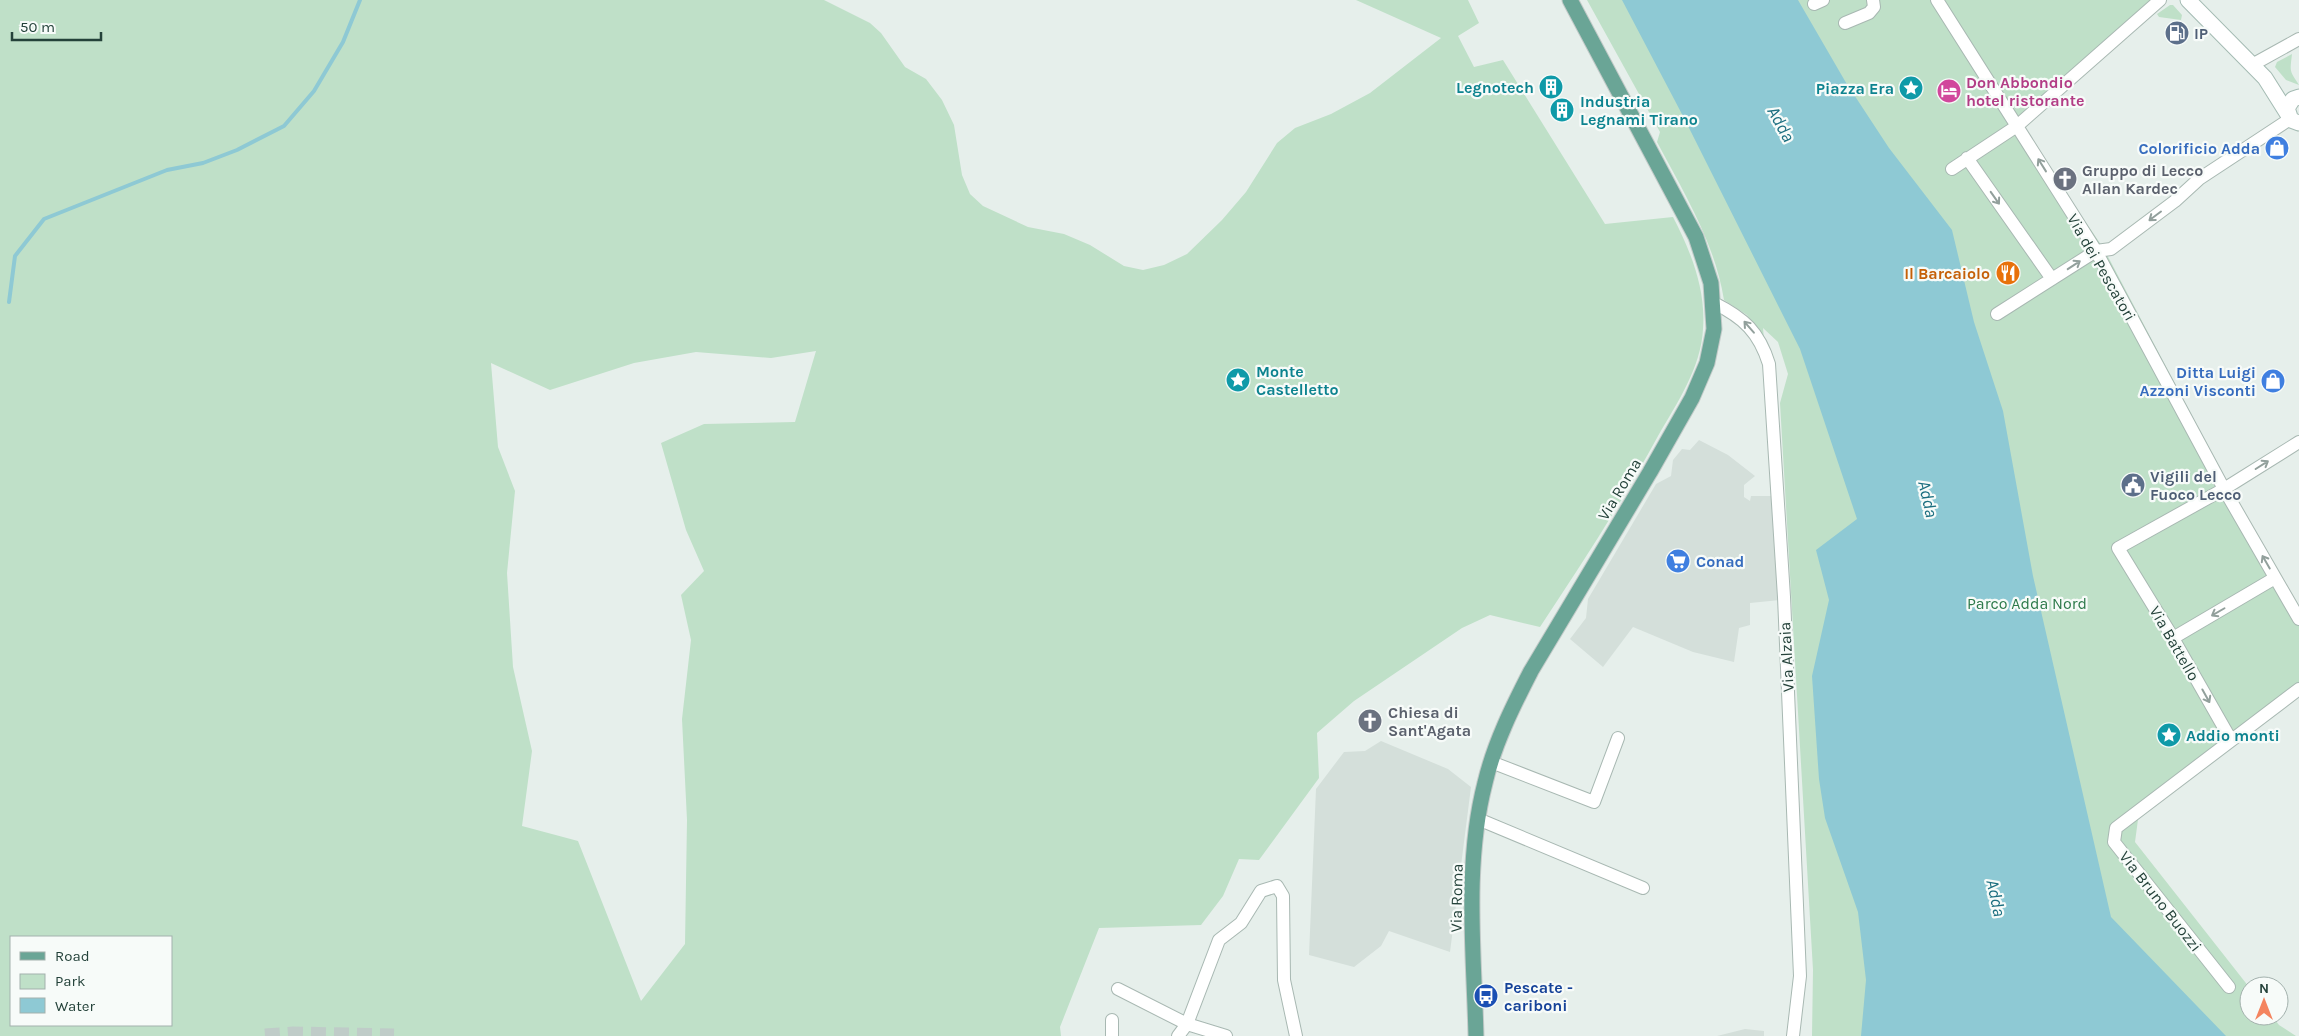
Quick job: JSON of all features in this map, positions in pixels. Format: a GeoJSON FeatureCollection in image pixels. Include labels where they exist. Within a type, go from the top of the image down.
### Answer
{"type":"FeatureCollection","features":[{"type":"Feature","properties":{"kind":"main road","name":"Via Roma"},"geometry":{"type":"LineString","coordinates":[[1476,1036],[1473,886],[1478,819],[1484,783],[1491,762],[1531,671],[1650,472],[1699,384],[1714,334],[1714,304],[1706,263],[1687,220],[1570,0]]}},
{"type":"Feature","properties":{"kind":"main road"},"geometry":{"type":"LineString","coordinates":[[2188,0],[2265,78],[2293,118]]}},
{"type":"Feature","properties":{"kind":"main road"},"geometry":{"type":"LineString","coordinates":[[2265,78],[2299,97],[2289,103],[2293,118]]}},
{"type":"Feature","properties":{"kind":"street"},"geometry":{"type":"LineString","coordinates":[[1845,23],[1869,13],[1874,8],[1873,0]]}},
{"type":"Feature","properties":{"kind":"street","name":"Via dei Pescatori"},"geometry":{"type":"LineString","coordinates":[[1938,0],[2096,251],[2224,489],[2299,619]]}},
{"type":"Feature","properties":{"kind":"street"},"geometry":{"type":"LineString","coordinates":[[1952,169],[2017,126],[2160,0]]}},
{"type":"Feature","properties":{"kind":"street"},"geometry":{"type":"LineString","coordinates":[[2252,65],[2299,39]]}},
{"type":"Feature","properties":{"kind":"street"},"geometry":{"type":"LineString","coordinates":[[1997,314],[2096,251],[2111,248],[2174,201],[2199,179],[2293,118]]}},
{"type":"Feature","properties":{"kind":"street"},"geometry":{"type":"LineString","coordinates":[[1967,158],[2052,279]]}},
{"type":"Feature","properties":{"kind":"street","name":"Via Alzaia"},"geometry":{"type":"LineString","coordinates":[[1714,304],[1736,314],[1746,324],[1760,342],[1769,364],[1784,597],[1800,976],[1793,1036]]}},
{"type":"Feature","properties":{"kind":"street"},"geometry":{"type":"LineString","coordinates":[[2224,489],[2299,442]]}},
{"type":"Feature","properties":{"kind":"street","name":"Via Battello"},"geometry":{"type":"LineString","coordinates":[[2224,489],[2118,548],[2173,638],[2231,740]]}},
{"type":"Feature","properties":{"kind":"street"},"geometry":{"type":"LineString","coordinates":[[2173,638],[2275,578]]}},
{"type":"Feature","properties":{"kind":"street","name":"Via Bruno Buozzi"},"geometry":{"type":"LineString","coordinates":[[2229,987],[2114,842],[2116,828],[2299,689]]}},
{"type":"Feature","properties":{"kind":"street"},"geometry":{"type":"LineString","coordinates":[[1491,762],[1594,802],[1618,738]]}},
{"type":"Feature","properties":{"kind":"street"},"geometry":{"type":"LineString","coordinates":[[1478,819],[1643,888]]}},
{"type":"Feature","properties":{"kind":"street"},"geometry":{"type":"LineString","coordinates":[[1178,1036],[1187,1024],[1219,940],[1241,923],[1261,891],[1277,886],[1283,896],[1284,980],[1296,1036]]}},
{"type":"Feature","properties":{"kind":"street"},"geometry":{"type":"LineString","coordinates":[[1118,989],[1187,1024],[1226,1036]]}},
{"type":"Feature","properties":{"kind":"street"},"geometry":{"type":"LineString","coordinates":[[1112,1020],[1112,1036]]}},
{"type":"Feature","properties":{"kind":"shaded area"},"geometry":{"type":"Polygon","coordinates":[[[1699,440],[1728,455],[1755,476],[1744,485],[1744,497],[1750,501],[1751,496],[1771,496],[1781,600],[1750,603],[1750,625],[1739,628],[1734,662],[1693,652],[1633,627],[1603,667],[1570,639],[1586,618],[1588,599],[1656,484],[1671,476],[1673,460],[1682,449],[1690,450],[1699,440]]]}},
{"type":"Feature","properties":{"kind":"shaded area"},"geometry":{"type":"Polygon","coordinates":[[[1381,741],[1448,769],[1471,787],[1450,952],[1389,931],[1381,946],[1354,967],[1309,955],[1316,789],[1344,752],[1365,751],[1381,741]]]}},
{"type":"Feature","properties":{"kind":"shaded area"},"geometry":{"type":"Polygon","coordinates":[[[1745,1029],[1764,1031],[1764,1036],[1717,1036],[1745,1029]]]}},
{"type":"Feature","properties":{"kind":"green space"},"geometry":{"type":"Polygon","coordinates":[[[0,0],[824,0],[870,23],[881,33],[905,67],[926,79],[942,100],[954,125],[962,175],[970,194],[983,206],[1028,227],[1064,234],[1090,245],[1124,266],[1143,270],[1164,265],[1187,254],[1222,220],[1246,192],[1277,143],[1295,128],[1331,114],[1370,93],[1441,38],[1356,0],[1468,0],[1479,23],[1458,36],[1474,67],[1503,60],[1605,224],[1673,217],[1696,271],[1702,300],[1703,329],[1698,358],[1693,371],[1680,398],[1630,485],[1540,627],[1490,615],[1462,628],[1354,701],[1317,733],[1319,778],[1259,860],[1239,859],[1223,896],[1201,925],[1099,928],[1060,1027],[1061,1036],[0,1036],[0,0]],[[816,351],[771,358],[696,352],[634,363],[550,390],[491,363],[498,447],[515,491],[507,573],[513,667],[532,751],[522,826],[578,841],[641,1001],[685,944],[687,820],[682,719],[691,640],[681,595],[704,571],[686,530],[661,443],[704,424],[795,422],[816,351]]]}},
{"type":"Feature","properties":{"kind":"green space","name":"Parco Adda Nord"},"geometry":{"type":"Polygon","coordinates":[[[1587,0],[2155,0],[2020,126],[2104,249],[2299,619],[2299,689],[2139,812],[2135,842],[2240,976],[2239,1026],[2281,1026],[2296,1036],[1812,1036],[1813,970],[1780,403],[1788,374],[1778,342],[1763,328],[1764,339],[1747,315],[1724,300],[1714,258],[1706,238],[1688,199],[1657,142],[1660,132],[1587,0]]]}},
{"type":"Feature","properties":{"kind":"green space"},"geometry":{"type":"Polygon","coordinates":[[[2173,5],[2182,15],[2181,20],[2159,17],[2157,14],[2173,5]]]}},
{"type":"Feature","properties":{"kind":"green space"},"geometry":{"type":"Polygon","coordinates":[[[2292,54],[2291,71],[2299,85],[2286,80],[2275,67],[2277,62],[2292,54]]]}},
{"type":"Feature","properties":{"kind":"water","name":"Adda"},"geometry":{"type":"Polygon","coordinates":[[[1622,0],[1798,0],[1845,81],[1889,148],[1952,230],[1974,322],[2003,411],[2033,576],[2111,917],[2226,1036],[1861,1036],[1866,980],[1858,912],[1825,818],[1819,779],[1812,676],[1829,600],[1816,550],[1857,519],[1800,349],[1684,118],[1622,0]]]}},
{"type":"Feature","properties":{"kind":"waterway"},"geometry":{"type":"LineString","coordinates":[[9,302],[15,256],[44,219],[167,170],[203,163],[237,150],[284,126],[314,91],[343,42],[360,0]]}},
{"type":"Feature","properties":{"kind":"tunnel"},"geometry":{"type":"LineString","coordinates":[[265,1036],[293,1034],[394,1036]]}},
{"type":"Feature","properties":{"kind":"place","name":"IP"},"geometry":{"type":"Point","coordinates":[2177,33]}},
{"type":"Feature","properties":{"kind":"place","name":"Legnotech"},"geometry":{"type":"Point","coordinates":[1551,87]}},
{"type":"Feature","properties":{"kind":"place","name":"Piazza Era"},"geometry":{"type":"Point","coordinates":[1911,88]}},
{"type":"Feature","properties":{"kind":"place","name":"Don Abbondio hotel ristorante"},"geometry":{"type":"Point","coordinates":[1949,91]}},
{"type":"Feature","properties":{"kind":"place","name":"Industria Legnami Tirano"},"geometry":{"type":"Point","coordinates":[1562,110]}},
{"type":"Feature","properties":{"kind":"place","name":"Colorificio Adda"},"geometry":{"type":"Point","coordinates":[2277,148]}},
{"type":"Feature","properties":{"kind":"place","name":"Gruppo di Lecco Allan Kardec"},"geometry":{"type":"Point","coordinates":[2065,179]}},
{"type":"Feature","properties":{"kind":"place","name":"Il Barcaiolo"},"geometry":{"type":"Point","coordinates":[2008,273]}},
{"type":"Feature","properties":{"kind":"place","name":"Monte Castelletto"},"geometry":{"type":"Point","coordinates":[1238,380]}},
{"type":"Feature","properties":{"kind":"place","name":"Ditta Luigi Azzoni Visconti"},"geometry":{"type":"Point","coordinates":[2273,381]}},
{"type":"Feature","properties":{"kind":"place","name":"Vigili del Fuoco Lecco"},"geometry":{"type":"Point","coordinates":[2133,485]}},
{"type":"Feature","properties":{"kind":"place","name":"Conad"},"geometry":{"type":"Point","coordinates":[1678,561]}},
{"type":"Feature","properties":{"kind":"place","name":"Chiesa di Sant'Agata"},"geometry":{"type":"Point","coordinates":[1370,721]}},
{"type":"Feature","properties":{"kind":"place","name":"Addio monti"},"geometry":{"type":"Point","coordinates":[2169,735]}},
{"type":"Feature","properties":{"kind":"place","name":"Pescate - cariboni"},"geometry":{"type":"Point","coordinates":[1486,996]}}]}
